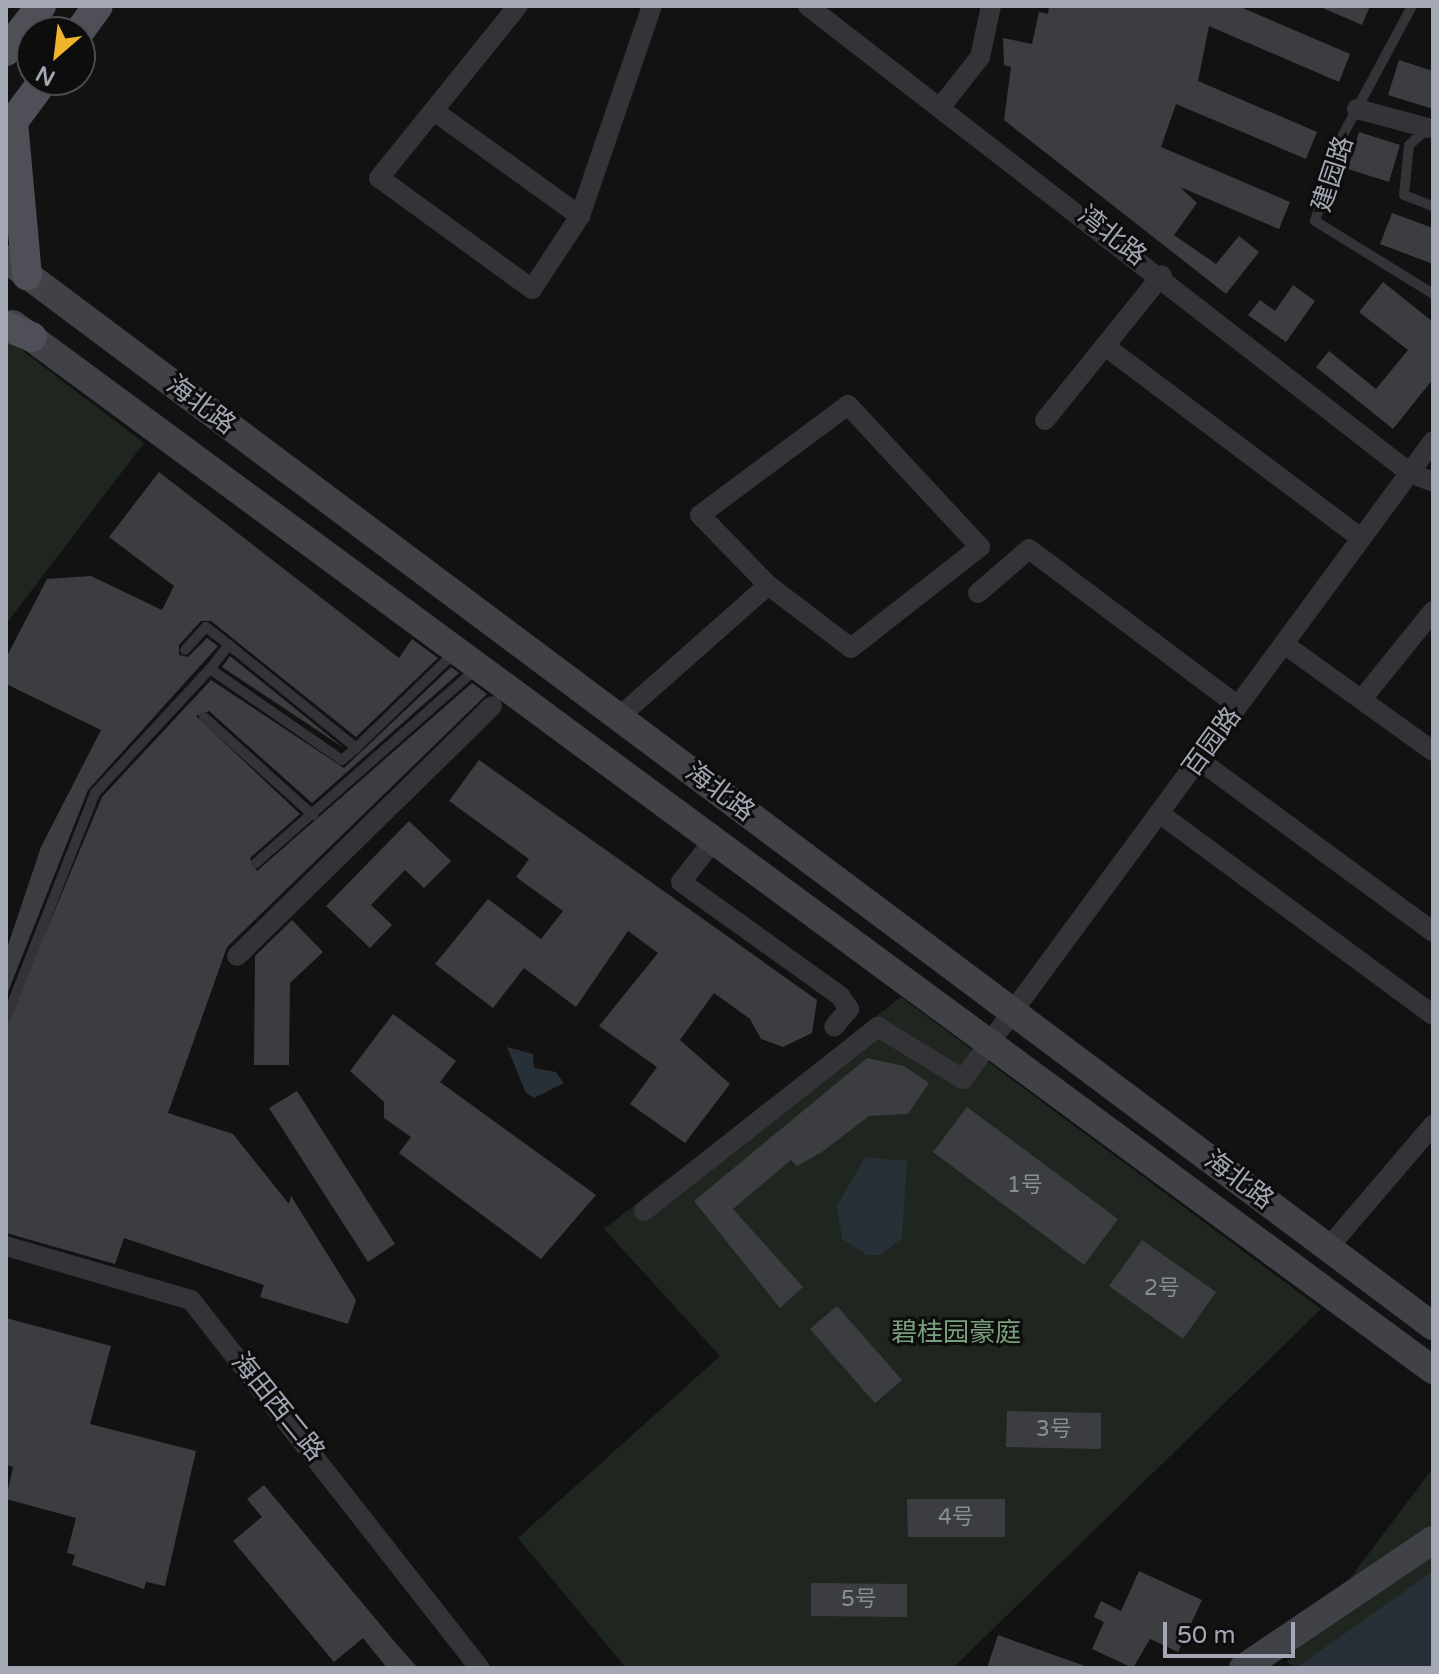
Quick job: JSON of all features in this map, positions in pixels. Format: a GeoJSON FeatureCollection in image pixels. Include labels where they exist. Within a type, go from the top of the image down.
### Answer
{"type":"FeatureCollection","features":[{"type":"Feature","properties":{"kind":"main road"},"geometry":{"type":"LineString","coordinates":[[6,51],[41,6]]}},
{"type":"Feature","properties":{"kind":"main road"},"geometry":{"type":"LineString","coordinates":[[16,267],[9,127],[32,96]]}},
{"type":"Feature","properties":{"kind":"street"},"geometry":{"type":"LineString","coordinates":[[518,6],[379,178],[532,289],[580,216],[652,6]]}},
{"type":"Feature","properties":{"kind":"street","name":"湾北路"},"geometry":{"type":"LineString","coordinates":[[808,6],[943,104],[1410,473],[1433,482]]}},
{"type":"Feature","properties":{"kind":"street"},"geometry":{"type":"LineString","coordinates":[[943,104],[980,57],[991,6]]}},
{"type":"Feature","properties":{"kind":"street"},"geometry":{"type":"LineString","coordinates":[[1357,109],[1431,127]]}},
{"type":"Feature","properties":{"kind":"street"},"geometry":{"type":"LineString","coordinates":[[434,111],[580,216]]}},
{"type":"Feature","properties":{"kind":"street","name":"海北路"},"geometry":{"type":"LineString","coordinates":[[16,267],[1433,1326]]}},
{"type":"Feature","properties":{"kind":"street"},"geometry":{"type":"LineString","coordinates":[[1045,420],[1162,275]]}},
{"type":"Feature","properties":{"kind":"street","name":"海北路"},"geometry":{"type":"LineString","coordinates":[[6,319],[469,657],[501,697],[713,841],[991,1042],[1433,1370]]}},
{"type":"Feature","properties":{"kind":"street"},"geometry":{"type":"LineString","coordinates":[[1105,346],[1361,538]]}},
{"type":"Feature","properties":{"kind":"street"},"geometry":{"type":"LineString","coordinates":[[848,405],[980,547],[851,648],[768,585],[700,515],[848,405]]}},
{"type":"Feature","properties":{"kind":"street","name":"百园路"},"geometry":{"type":"LineString","coordinates":[[644,1211],[878,1027],[963,1079],[1433,441]]}},
{"type":"Feature","properties":{"kind":"street"},"geometry":{"type":"LineString","coordinates":[[978,593],[1029,549],[1238,706]]}},
{"type":"Feature","properties":{"kind":"street"},"geometry":{"type":"LineString","coordinates":[[619,717],[768,585]]}},
{"type":"Feature","properties":{"kind":"street"},"geometry":{"type":"LineString","coordinates":[[1362,699],[1433,611]]}},
{"type":"Feature","properties":{"kind":"street"},"geometry":{"type":"LineString","coordinates":[[1284,644],[1433,751]]}},
{"type":"Feature","properties":{"kind":"street"},"geometry":{"type":"LineString","coordinates":[[469,750],[501,697]]}},
{"type":"Feature","properties":{"kind":"street"},"geometry":{"type":"LineString","coordinates":[[237,956],[501,697]]}},
{"type":"Feature","properties":{"kind":"street"},"geometry":{"type":"LineString","coordinates":[[1199,760],[1433,932]]}},
{"type":"Feature","properties":{"kind":"street"},"geometry":{"type":"LineString","coordinates":[[1159,813],[1433,1015]]}},
{"type":"Feature","properties":{"kind":"street"},"geometry":{"type":"LineString","coordinates":[[713,841],[681,882],[840,996],[849,1009],[834,1027]]}},
{"type":"Feature","properties":{"kind":"street"},"geometry":{"type":"LineString","coordinates":[[1328,1248],[1433,1125]]}},
{"type":"Feature","properties":{"kind":"street","name":"海田西二路"},"geometry":{"type":"LineString","coordinates":[[6,1246],[191,1300],[480,1668]]}},
{"type":"Feature","properties":{"kind":"street"},"geometry":{"type":"LineString","coordinates":[[1243,1668],[1433,1540]]}},
{"type":"Feature","properties":{"kind":"lane","name":"建园路"},"geometry":{"type":"LineString","coordinates":[[1412,6],[1357,109],[1315,221],[1373,263],[1433,294]]}},
{"type":"Feature","properties":{"kind":"lane"},"geometry":{"type":"LineString","coordinates":[[1431,127],[1409,145],[1404,195],[1433,206]]}},
{"type":"Feature","properties":{"kind":"lane"},"geometry":{"type":"LineString","coordinates":[[185,650],[206,627],[356,748]]}},
{"type":"Feature","properties":{"kind":"lane"},"geometry":{"type":"LineString","coordinates":[[6,1019],[95,793],[229,645]]}},
{"type":"Feature","properties":{"kind":"lane"},"geometry":{"type":"LineString","coordinates":[[210,669],[342,760],[469,657]]}},
{"type":"Feature","properties":{"kind":"lane"},"geometry":{"type":"LineString","coordinates":[[256,863],[313,815],[469,657]]}},
{"type":"Feature","properties":{"kind":"lane"},"geometry":{"type":"LineString","coordinates":[[204,717],[313,815]]}},
{"type":"Feature","properties":{"kind":"green space"},"geometry":{"type":"Polygon","coordinates":[[[6,338],[144,443],[6,624],[6,338]]]}},
{"type":"Feature","properties":{"kind":"green space","name":"碧桂园豪庭"},"geometry":{"type":"Polygon","coordinates":[[[901,997],[1321,1309],[953,1668],[626,1668],[518,1538],[720,1356],[604,1229],[901,997]]]}},
{"type":"Feature","properties":{"kind":"green space"},"geometry":{"type":"Polygon","coordinates":[[[1433,1468],[1433,1592],[1323,1668],[1295,1668],[1287,1662],[1433,1468]]]}},
{"type":"Feature","properties":{"kind":"shaded area"},"geometry":{"type":"Polygon","coordinates":[[[507,1047],[533,1054],[534,1068],[556,1072],[564,1083],[534,1098],[526,1093],[507,1047]]]}},
{"type":"Feature","properties":{"kind":"shaded area"},"geometry":{"type":"Polygon","coordinates":[[[865,1157],[907,1161],[902,1238],[880,1255],[867,1255],[842,1239],[837,1206],[865,1157]]]}},
{"type":"Feature","properties":{"kind":"shaded area"},"geometry":{"type":"Polygon","coordinates":[[[1433,1571],[1433,1668],[1296,1668],[1433,1571]]]}},
{"type":"Feature","properties":{"kind":"building"},"geometry":{"type":"Polygon","coordinates":[[[1049,6],[1238,6],[1350,54],[1339,82],[1209,26],[1198,81],[1317,132],[1306,159],[1176,104],[1161,147],[1290,202],[1279,229],[1180,187],[1197,203],[1174,235],[1216,264],[1239,236],[1259,252],[1226,294],[1004,120],[1011,67],[1004,65],[1003,38],[1032,44],[1039,12],[1048,14],[1049,6]]]}},
{"type":"Feature","properties":{"kind":"building"},"geometry":{"type":"Polygon","coordinates":[[[1318,6],[1370,6],[1362,25],[1318,6]]]}},
{"type":"Feature","properties":{"kind":"building"},"geometry":{"type":"Polygon","coordinates":[[[1399,60],[1433,71],[1433,109],[1388,95],[1399,60]]]}},
{"type":"Feature","properties":{"kind":"building"},"geometry":{"type":"Polygon","coordinates":[[[1359,132],[1400,145],[1389,182],[1348,169],[1359,132]]]}},
{"type":"Feature","properties":{"kind":"building"},"geometry":{"type":"Polygon","coordinates":[[[1392,213],[1433,228],[1433,264],[1380,244],[1392,213]]]}},
{"type":"Feature","properties":{"kind":"building"},"geometry":{"type":"Polygon","coordinates":[[[1383,282],[1433,322],[1433,379],[1393,429],[1316,367],[1329,351],[1376,389],[1408,350],[1359,312],[1383,282]]]}},
{"type":"Feature","properties":{"kind":"building"},"geometry":{"type":"Polygon","coordinates":[[[1293,285],[1315,301],[1286,342],[1248,315],[1260,300],[1275,311],[1293,285]]]}},
{"type":"Feature","properties":{"kind":"building"},"geometry":{"type":"Polygon","coordinates":[[[159,472],[399,658],[412,639],[438,658],[356,737],[211,621],[201,621],[179,645],[179,655],[188,657],[207,638],[218,646],[88,790],[6,997],[6,951],[41,847],[101,730],[6,684],[6,658],[47,579],[91,576],[162,610],[174,586],[109,537],[159,472]]]}},
{"type":"Feature","properties":{"kind":"building"},"geometry":{"type":"Polygon","coordinates":[[[230,656],[344,748],[222,667],[230,656]]]}},
{"type":"Feature","properties":{"kind":"building"},"geometry":{"type":"Polygon","coordinates":[[[451,667],[459,673],[312,803],[209,711],[196,716],[300,814],[250,858],[257,871],[472,683],[487,694],[227,947],[168,1113],[233,1134],[289,1204],[291,1196],[356,1300],[348,1324],[260,1297],[264,1285],[124,1238],[115,1264],[6,1233],[6,1027],[102,797],[211,680],[344,768],[451,667]]]}},
{"type":"Feature","properties":{"kind":"building"},"geometry":{"type":"Polygon","coordinates":[[[479,760],[817,1000],[812,1033],[783,1047],[761,1039],[750,1019],[714,993],[680,1040],[730,1084],[685,1143],[630,1104],[657,1067],[599,1026],[658,953],[628,931],[576,1007],[524,968],[493,1008],[435,964],[488,899],[541,939],[563,911],[516,877],[529,859],[449,801],[479,760]]]}},
{"type":"Feature","properties":{"kind":"building"},"geometry":{"type":"Polygon","coordinates":[[[409,821],[451,861],[424,888],[405,870],[371,905],[392,925],[370,948],[326,906],[409,821]]]}},
{"type":"Feature","properties":{"kind":"building"},"geometry":{"type":"Polygon","coordinates":[[[292,920],[323,952],[290,983],[289,1065],[254,1065],[255,956],[292,920]]]}},
{"type":"Feature","properties":{"kind":"building"},"geometry":{"type":"Polygon","coordinates":[[[393,1014],[456,1061],[440,1082],[596,1195],[541,1259],[399,1153],[411,1137],[384,1118],[384,1102],[350,1071],[393,1014]]]}},
{"type":"Feature","properties":{"kind":"building"},"geometry":{"type":"Polygon","coordinates":[[[867,1058],[904,1066],[929,1083],[908,1114],[869,1116],[822,1152],[797,1166],[791,1160],[733,1209],[803,1287],[780,1308],[694,1201],[867,1058]]]}},
{"type":"Feature","properties":{"kind":"building"},"geometry":{"type":"Polygon","coordinates":[[[297,1091],[395,1244],[368,1262],[269,1108],[297,1091]]]}},
{"type":"Feature","properties":{"kind":"building"},"geometry":{"type":"Polygon","coordinates":[[[967,1107],[1118,1219],[1084,1265],[933,1152],[967,1107]]]}},
{"type":"Feature","properties":{"kind":"building"},"geometry":{"type":"Polygon","coordinates":[[[1142,1240],[1216,1292],[1183,1339],[1109,1286],[1142,1240]]]}},
{"type":"Feature","properties":{"kind":"building"},"geometry":{"type":"Polygon","coordinates":[[[837,1306],[902,1380],[875,1403],[810,1329],[837,1306]]]}},
{"type":"Feature","properties":{"kind":"building"},"geometry":{"type":"Polygon","coordinates":[[[6,1318],[111,1346],[90,1424],[196,1451],[165,1586],[146,1582],[144,1589],[72,1565],[75,1555],[67,1553],[76,1518],[6,1499],[13,1467],[6,1465],[6,1318]]]}},
{"type":"Feature","properties":{"kind":"building"},"geometry":{"type":"Polygon","coordinates":[[[1007,1411],[1101,1413],[1101,1449],[1006,1447],[1007,1411]]]}},
{"type":"Feature","properties":{"kind":"building"},"geometry":{"type":"Polygon","coordinates":[[[264,1485],[418,1668],[387,1668],[363,1638],[334,1662],[233,1541],[262,1517],[247,1499],[264,1485]]]}},
{"type":"Feature","properties":{"kind":"building"},"geometry":{"type":"Polygon","coordinates":[[[907,1499],[1005,1499],[1005,1537],[908,1537],[907,1499]]]}},
{"type":"Feature","properties":{"kind":"building"},"geometry":{"type":"Polygon","coordinates":[[[1139,1571],[1202,1600],[1178,1652],[1150,1639],[1133,1668],[1092,1649],[1104,1622],[1094,1617],[1101,1601],[1121,1611],[1139,1571]]]}},
{"type":"Feature","properties":{"kind":"building"},"geometry":{"type":"Polygon","coordinates":[[[811,1583],[907,1584],[907,1617],[811,1616],[811,1583]]]}},
{"type":"Feature","properties":{"kind":"building"},"geometry":{"type":"Polygon","coordinates":[[[998,1635],[1085,1666],[1085,1668],[987,1668],[998,1635]]]}}]}
